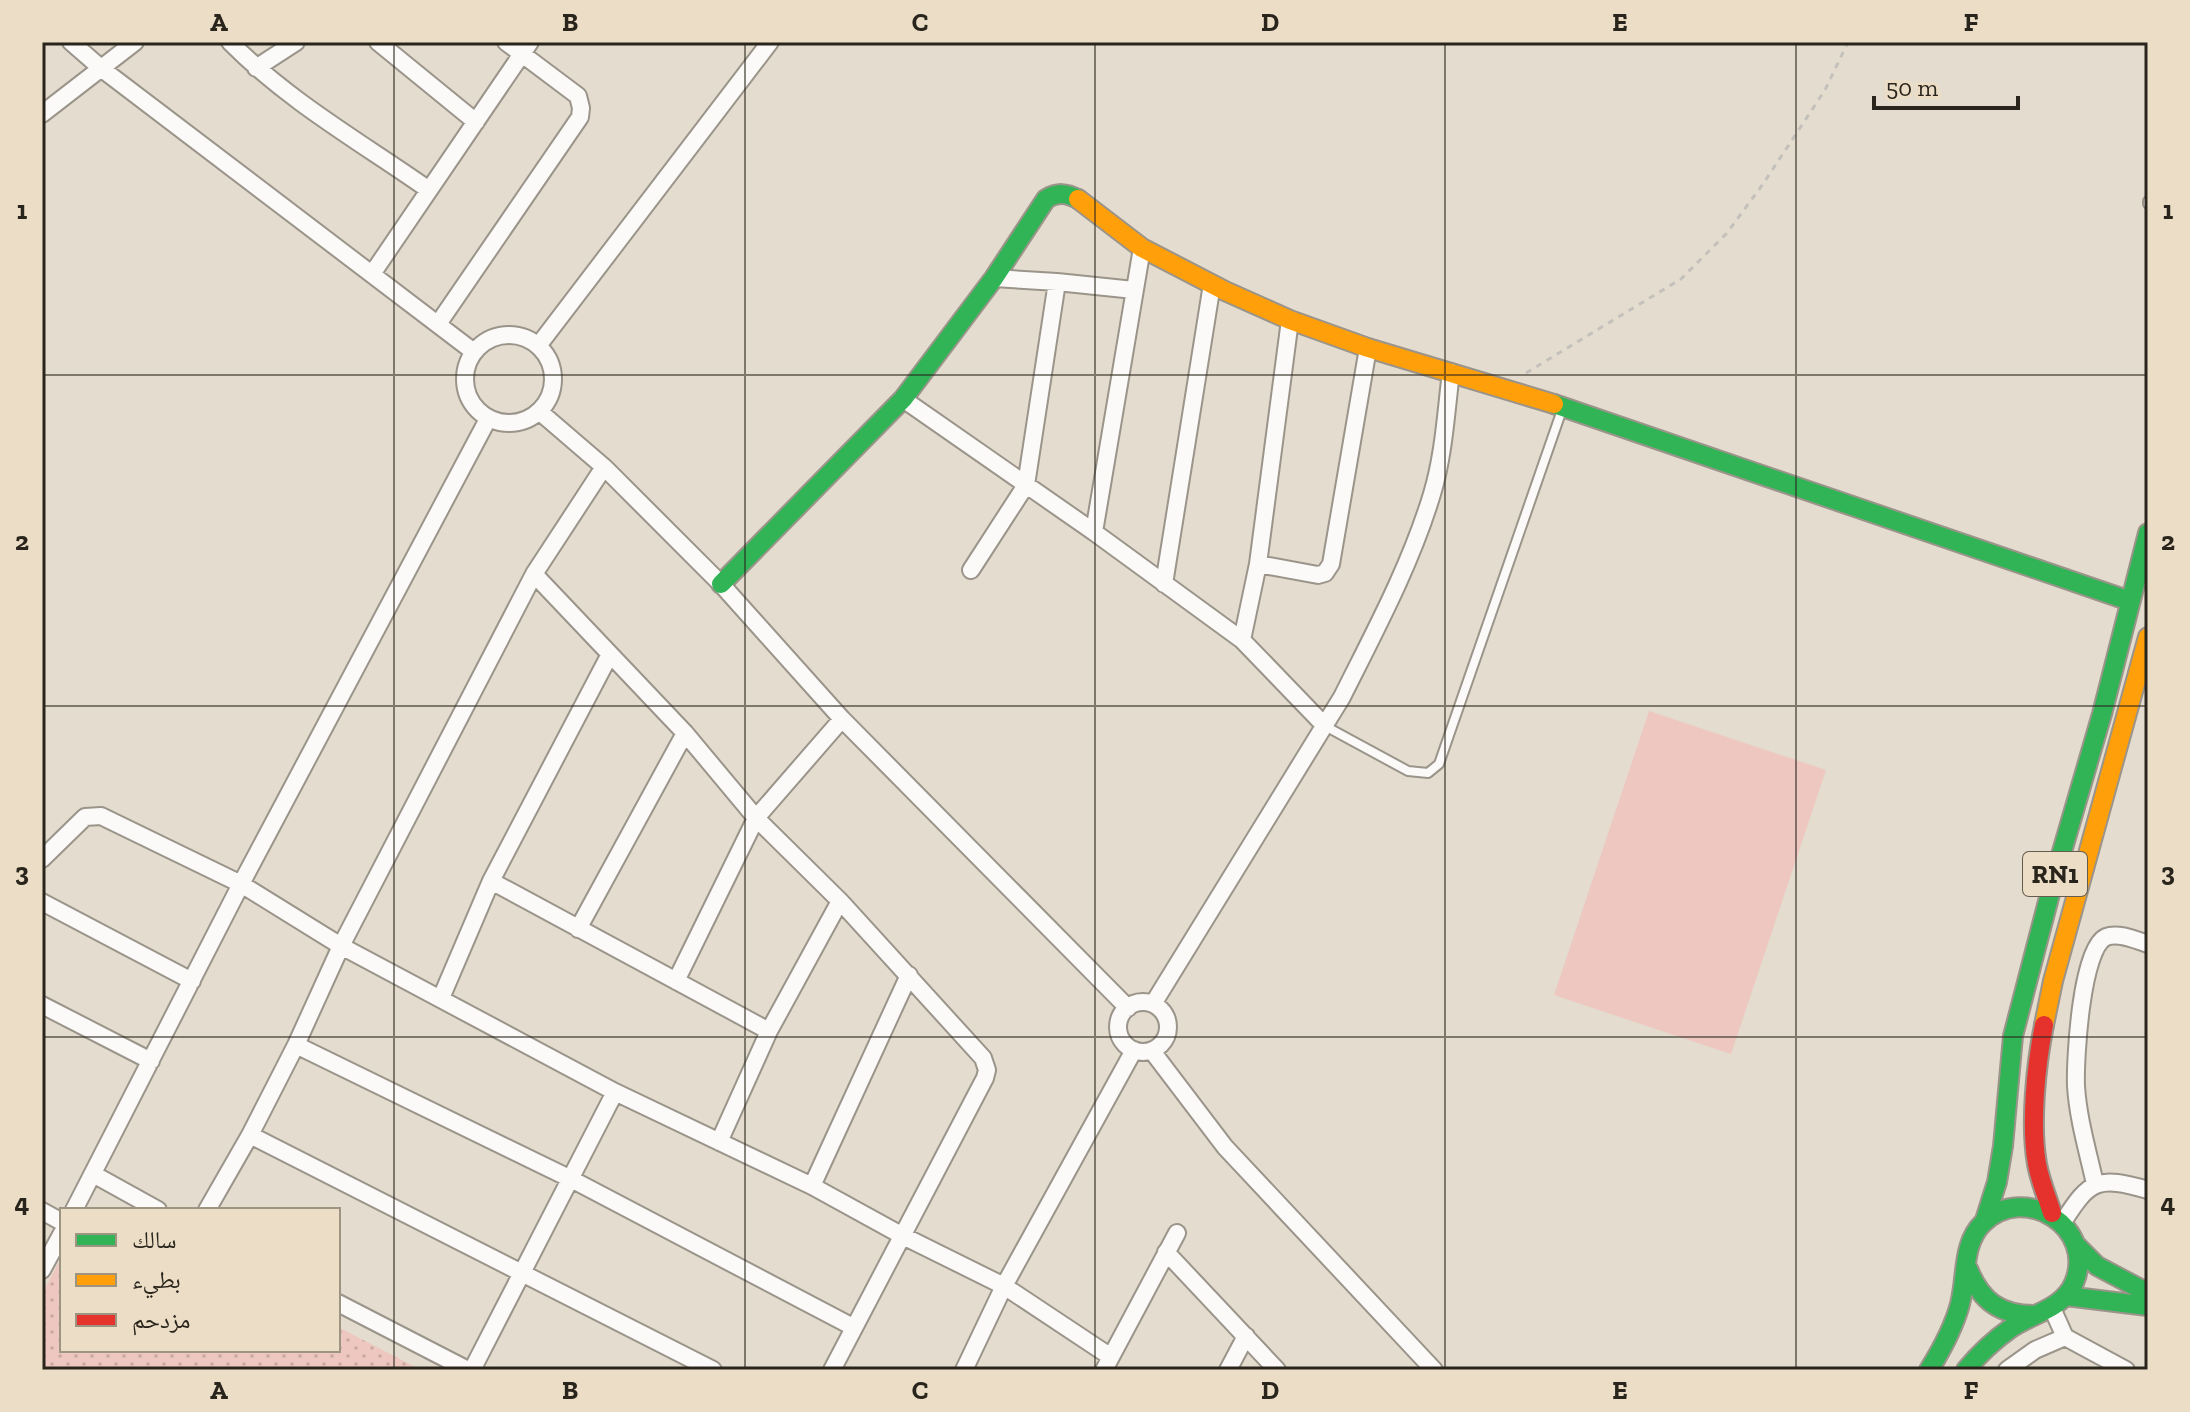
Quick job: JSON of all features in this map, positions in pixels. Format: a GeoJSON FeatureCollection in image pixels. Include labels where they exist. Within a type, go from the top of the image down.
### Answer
{"type":"FeatureCollection","features":[{"type":"Feature","properties":{"kind":"main road"},"geometry":{"type":"LineString","coordinates":[[721,584],[903,399],[994,278],[1046,199],[1064,193],[1077,198],[1142,248],[1290,320],[1368,348],[1563,407],[2138,592]]}},
{"type":"Feature","properties":{"kind":"main road","name":"RN1"},"geometry":{"type":"LineString","coordinates":[[1929,1370],[1948,1335],[1959,1305],[1968,1269],[1968,1251],[1974,1234],[1985,1220],[1997,1182],[2013,1036],[2122,636],[2138,592],[2148,533]]}},
{"type":"Feature","properties":{"kind":"main road"},"geometry":{"type":"LineString","coordinates":[[2122,636],[2148,640]]}},
{"type":"Feature","properties":{"kind":"main road","name":"RN1"},"geometry":{"type":"LineString","coordinates":[[2076,1245],[2070,1231],[2057,1217],[2037,1163],[2035,1105],[2038,1054],[2053,981],[2148,640]]}},
{"type":"Feature","properties":{"kind":"main road"},"geometry":{"type":"LineString","coordinates":[[1985,1220],[2014,1206],[2030,1206],[2057,1217]]}},
{"type":"Feature","properties":{"kind":"main road"},"geometry":{"type":"LineString","coordinates":[[2076,1245],[2097,1266],[2148,1293]]}},
{"type":"Feature","properties":{"kind":"main road"},"geometry":{"type":"LineString","coordinates":[[1966,1370],[1980,1353],[2012,1327],[2051,1307],[2075,1281],[2079,1263],[2076,1245]]}},
{"type":"Feature","properties":{"kind":"main road"},"geometry":{"type":"LineString","coordinates":[[1968,1269],[1974,1286],[1992,1306],[2017,1316],[2051,1307],[2148,1306]]}},
{"type":"Feature","properties":{"kind":"street"},"geometry":{"type":"LineString","coordinates":[[71,42],[102,69],[474,352]]}},
{"type":"Feature","properties":{"kind":"street"},"geometry":{"type":"LineString","coordinates":[[42,114],[135,42]]}},
{"type":"Feature","properties":{"kind":"street"},"geometry":{"type":"LineString","coordinates":[[230,42],[256,68],[429,190]]}},
{"type":"Feature","properties":{"kind":"street"},"geometry":{"type":"LineString","coordinates":[[256,68],[296,42]]}},
{"type":"Feature","properties":{"kind":"street"},"geometry":{"type":"LineString","coordinates":[[378,42],[476,122]]}},
{"type":"Feature","properties":{"kind":"street"},"geometry":{"type":"LineString","coordinates":[[438,324],[580,117],[578,96],[526,49],[506,42]]}},
{"type":"Feature","properties":{"kind":"street"},"geometry":{"type":"LineString","coordinates":[[538,346],[770,42]]}},
{"type":"Feature","properties":{"kind":"street"},"geometry":{"type":"LineString","coordinates":[[372,274],[526,49]]}},
{"type":"Feature","properties":{"kind":"street"},"geometry":{"type":"LineString","coordinates":[[1094,532],[1142,248]]}},
{"type":"Feature","properties":{"kind":"street"},"geometry":{"type":"LineString","coordinates":[[994,278],[1134,290]]}},
{"type":"Feature","properties":{"kind":"street"},"geometry":{"type":"LineString","coordinates":[[971,570],[1026,485],[1057,282]]}},
{"type":"Feature","properties":{"kind":"street"},"geometry":{"type":"LineString","coordinates":[[1164,584],[1212,284]]}},
{"type":"Feature","properties":{"kind":"street"},"geometry":{"type":"LineString","coordinates":[[1242,640],[1258,564],[1290,320]]}},
{"type":"Feature","properties":{"kind":"street"},"geometry":{"type":"LineString","coordinates":[[498,336],[526,338],[538,346],[548,357],[553,371],[554,386],[549,400],[540,412],[528,420],[515,424],[488,419],[478,411],[465,388],[467,363],[474,352],[498,336]]}},
{"type":"Feature","properties":{"kind":"street"},"geometry":{"type":"LineString","coordinates":[[1258,564],[1318,575],[1325,573],[1331,564],[1368,348]]}},
{"type":"Feature","properties":{"kind":"street"},"geometry":{"type":"LineString","coordinates":[[1153,1004],[1349,684],[1412,551],[1440,459],[1451,372]]}},
{"type":"Feature","properties":{"kind":"street"},"geometry":{"type":"LineString","coordinates":[[903,399],[1242,640],[1324,725]]}},
{"type":"Feature","properties":{"kind":"street"},"geometry":{"type":"LineString","coordinates":[[540,412],[604,467],[721,584],[842,719],[1128,1008]]}},
{"type":"Feature","properties":{"kind":"street"},"geometry":{"type":"LineString","coordinates":[[75,1208],[241,884],[488,419]]}},
{"type":"Feature","properties":{"kind":"street"},"geometry":{"type":"LineString","coordinates":[[208,1208],[250,1135],[296,1045],[341,946],[534,574],[604,467]]}},
{"type":"Feature","properties":{"kind":"street"},"geometry":{"type":"LineString","coordinates":[[534,574],[685,733],[756,818],[840,901],[983,1058],[987,1070],[985,1078],[832,1370]]}},
{"type":"Feature","properties":{"kind":"street"},"geometry":{"type":"LineString","coordinates":[[441,998],[491,881],[609,656]]}},
{"type":"Feature","properties":{"kind":"street"},"geometry":{"type":"LineString","coordinates":[[676,981],[756,818],[842,719]]}},
{"type":"Feature","properties":{"kind":"street"},"geometry":{"type":"LineString","coordinates":[[578,929],[685,733]]}},
{"type":"Feature","properties":{"kind":"street"},"geometry":{"type":"LineString","coordinates":[[42,859],[85,817],[101,816],[241,884],[341,946],[615,1092],[812,1186],[1004,1286],[1108,1363],[1177,1233]]}},
{"type":"Feature","properties":{"kind":"street"},"geometry":{"type":"LineString","coordinates":[[491,881],[769,1031]]}},
{"type":"Feature","properties":{"kind":"street"},"geometry":{"type":"LineString","coordinates":[[719,1142],[769,1031],[840,901]]}},
{"type":"Feature","properties":{"kind":"street"},"geometry":{"type":"LineString","coordinates":[[42,902],[192,981]]}},
{"type":"Feature","properties":{"kind":"street"},"geometry":{"type":"LineString","coordinates":[[2095,1184],[2076,1085],[2083,996],[2091,960],[2103,938],[2111,936],[2148,944]]}},
{"type":"Feature","properties":{"kind":"street"},"geometry":{"type":"LineString","coordinates":[[812,1186],[909,975]]}},
{"type":"Feature","properties":{"kind":"street"},"geometry":{"type":"LineString","coordinates":[[964,1370],[1004,1286],[1143,1051],[1165,1040],[1168,1023],[1165,1015],[1153,1004],[1144,1002],[1128,1008],[1119,1022],[1122,1039],[1143,1051],[1225,1147],[1434,1370]]}},
{"type":"Feature","properties":{"kind":"street"},"geometry":{"type":"LineString","coordinates":[[44,1011],[151,1061]]}},
{"type":"Feature","properties":{"kind":"street"},"geometry":{"type":"LineString","coordinates":[[296,1045],[571,1179],[853,1327]]}},
{"type":"Feature","properties":{"kind":"street"},"geometry":{"type":"LineString","coordinates":[[340,1304],[470,1370],[523,1274],[615,1092]]}},
{"type":"Feature","properties":{"kind":"street"},"geometry":{"type":"LineString","coordinates":[[250,1135],[713,1370]]}},
{"type":"Feature","properties":{"kind":"street"},"geometry":{"type":"LineString","coordinates":[[93,1174],[154,1208]]}},
{"type":"Feature","properties":{"kind":"street"},"geometry":{"type":"LineString","coordinates":[[2057,1217],[2082,1191],[2095,1184],[2109,1183],[2148,1190]]}},
{"type":"Feature","properties":{"kind":"street"},"geometry":{"type":"LineString","coordinates":[[42,1211],[60,1221]]}},
{"type":"Feature","properties":{"kind":"street"},"geometry":{"type":"LineString","coordinates":[[42,1270],[60,1237]]}},
{"type":"Feature","properties":{"kind":"street"},"geometry":{"type":"LineString","coordinates":[[1166,1252],[1277,1370]]}},
{"type":"Feature","properties":{"kind":"street"},"geometry":{"type":"LineString","coordinates":[[2051,1307],[2065,1337],[2126,1370]]}},
{"type":"Feature","properties":{"kind":"street"},"geometry":{"type":"LineString","coordinates":[[1228,1370],[1246,1336]]}},
{"type":"Feature","properties":{"kind":"street"},"geometry":{"type":"LineString","coordinates":[[2007,1370],[2035,1350],[2065,1337]]}},
{"type":"Feature","properties":{"kind":"lane"},"geometry":{"type":"LineString","coordinates":[[1324,725],[1408,771],[1428,773],[1439,764],[1563,407]]}},
{"type":"Feature","properties":{"kind":"path"},"geometry":{"type":"LineString","coordinates":[[1502,388],[1681,279],[1727,233],[1763,184],[1825,90],[1848,42]]}},
{"type":"Feature","properties":{"kind":"shaded area"},"geometry":{"type":"Polygon","coordinates":[[[1649,711],[1826,770],[1731,1054],[1554,995],[1649,711]]]}},
{"type":"Feature","properties":{"kind":"shaded area"},"geometry":{"type":"Polygon","coordinates":[[[60,1260],[60,1352],[340,1352],[340,1328],[421,1370],[42,1370],[42,1294],[60,1260]]]}},
{"type":"Feature","properties":{"kind":"traffic: fast"},"geometry":{"type":"LineString","coordinates":[[721,584],[903,399],[994,278],[1046,199],[1062,194],[1078,199]]}},
{"type":"Feature","properties":{"kind":"traffic: fast"},"geometry":{"type":"LineString","coordinates":[[1554,404],[2130,601]]}},
{"type":"Feature","properties":{"kind":"traffic: fast"},"geometry":{"type":"LineString","coordinates":[[1985,1220],[1997,1182],[2003,1146],[2013,1036],[2102,714],[2148,533]]}},
{"type":"Feature","properties":{"kind":"traffic: fast"},"geometry":{"type":"LineString","coordinates":[[1929,1370],[1957,1313],[1968,1250],[1976,1231],[2000,1212],[2018,1207],[2036,1209],[2053,1217],[2066,1229],[2075,1245],[2078,1263],[2069,1292],[2055,1305],[2005,1333],[1966,1370]]}},
{"type":"Feature","properties":{"kind":"traffic: fast"},"geometry":{"type":"LineString","coordinates":[[2076,1245],[2097,1266],[2148,1293]]}},
{"type":"Feature","properties":{"kind":"traffic: fast"},"geometry":{"type":"LineString","coordinates":[[1968,1269],[1979,1290],[1993,1304],[2011,1312],[2034,1315]]}},
{"type":"Feature","properties":{"kind":"traffic: fast"},"geometry":{"type":"LineString","coordinates":[[2066,1296],[2148,1306]]}},
{"type":"Feature","properties":{"kind":"traffic: slow"},"geometry":{"type":"LineString","coordinates":[[1078,199],[1142,248],[1290,320],[1368,348],[1554,404]]}},
{"type":"Feature","properties":{"kind":"traffic: slow"},"geometry":{"type":"LineString","coordinates":[[2044,1025],[2053,981],[2148,637]]}},
{"type":"Feature","properties":{"kind":"traffic: jam"},"geometry":{"type":"LineString","coordinates":[[2044,1025],[2036,1076],[2034,1131],[2038,1170],[2052,1213]]}}]}
